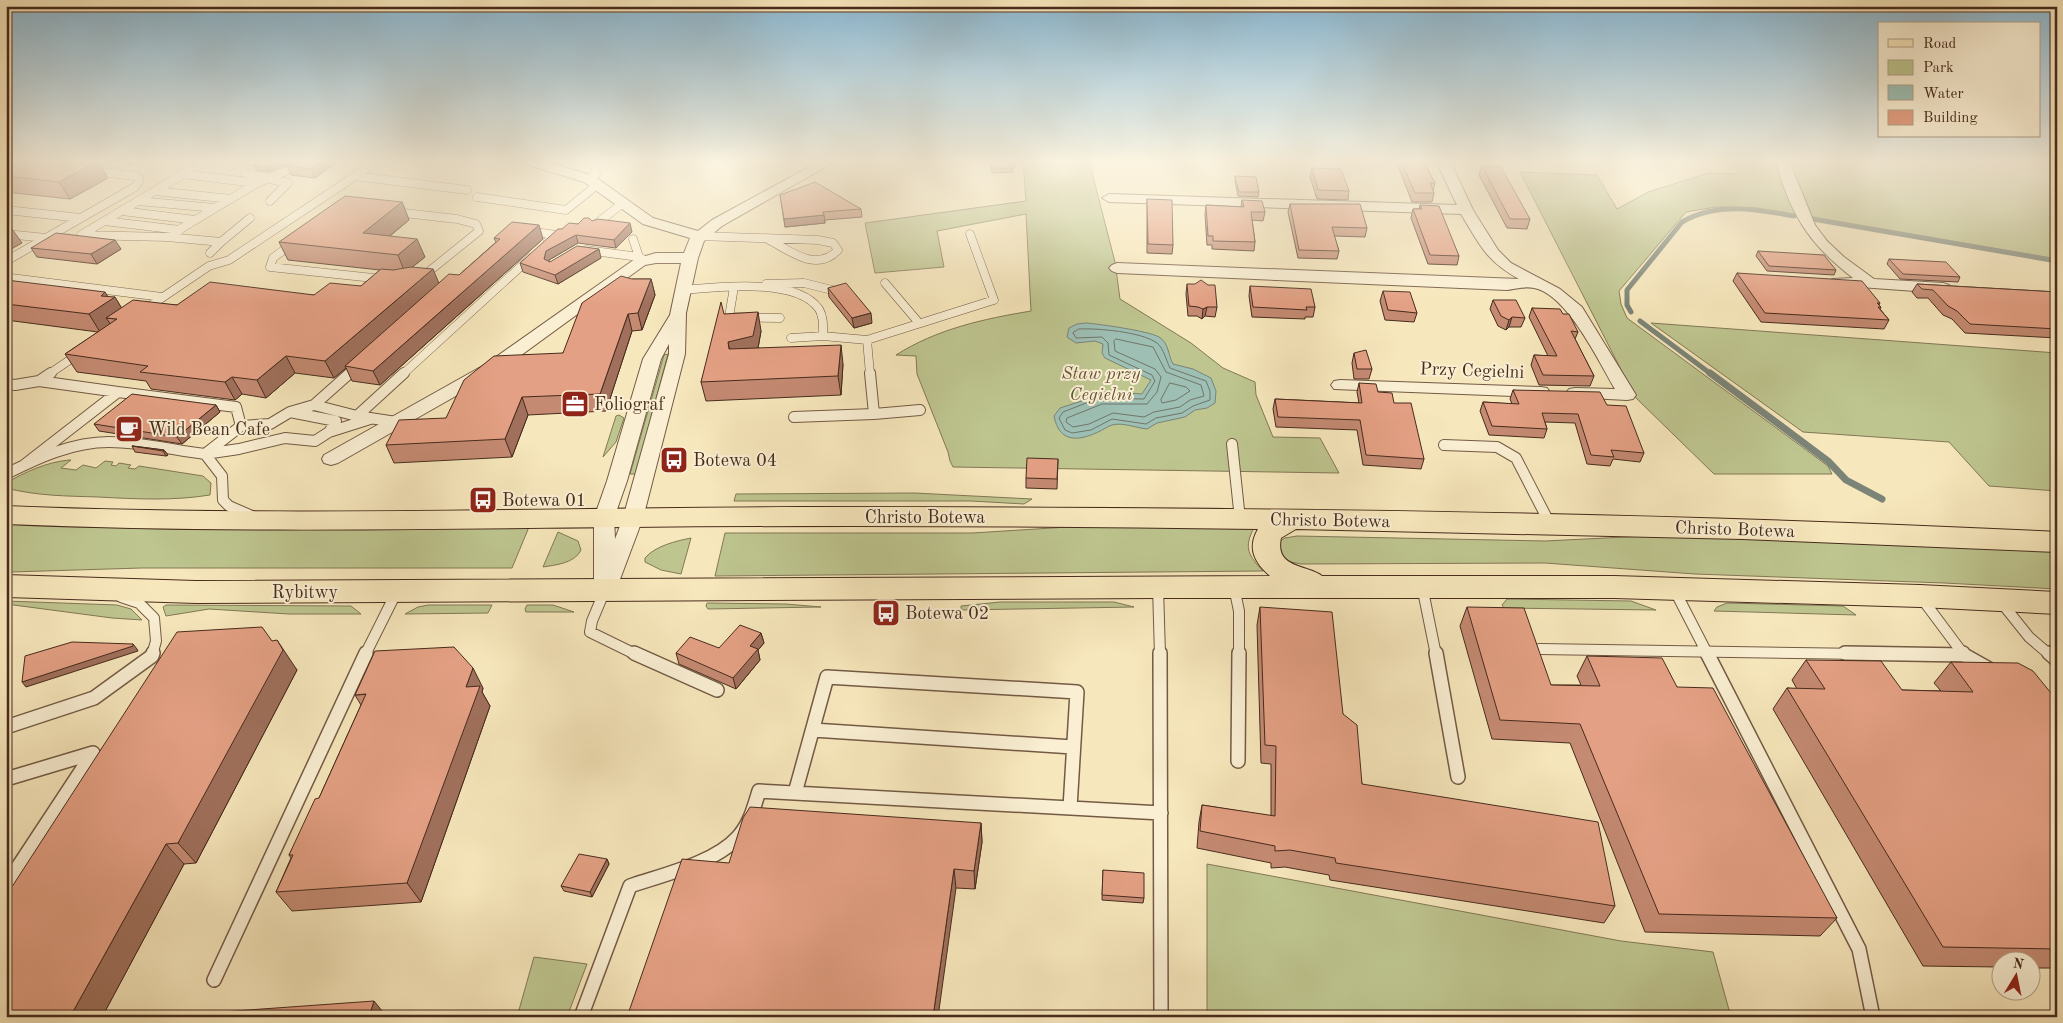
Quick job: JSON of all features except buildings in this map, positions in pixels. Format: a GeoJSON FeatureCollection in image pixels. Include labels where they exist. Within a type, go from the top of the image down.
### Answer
{"type":"FeatureCollection","features":[{"type":"Feature","properties":{"kind":"main road"},"geometry":{"type":"LineString","coordinates":[[6,515],[157,521],[269,522],[604,518]]}},
{"type":"Feature","properties":{"kind":"main road","name":"Christo Botewa"},"geometry":{"type":"LineString","coordinates":[[604,518],[1063,517],[1550,524],[1773,529],[2057,542]]}},
{"type":"Feature","properties":{"kind":"main road"},"geometry":{"type":"LineString","coordinates":[[1305,520],[1283,522],[1270,531],[1265,544],[1269,558],[1277,567],[1289,575],[1315,583],[1342,586]]}},
{"type":"Feature","properties":{"kind":"main road","name":"Rybitwy"},"geometry":{"type":"LineString","coordinates":[[6,586],[196,592],[605,590]]}},
{"type":"Feature","properties":{"kind":"main road"},"geometry":{"type":"LineString","coordinates":[[605,590],[1342,586],[1673,588],[1920,596],[2057,603]]}},
{"type":"Feature","properties":{"kind":"street"},"geometry":{"type":"LineString","coordinates":[[631,209],[648,221],[699,236]]}},
{"type":"Feature","properties":{"kind":"street"},"geometry":{"type":"LineString","coordinates":[[605,590],[633,518],[677,354],[678,313],[690,258],[699,236],[717,223],[743,209]]}},
{"type":"Feature","properties":{"kind":"street"},"geometry":{"type":"LineString","coordinates":[[1428,209],[1466,210]]}},
{"type":"Feature","properties":{"kind":"street"},"geometry":{"type":"LineString","coordinates":[[1800,209],[1818,240],[1825,248],[1870,284]]}},
{"type":"Feature","properties":{"kind":"street","name":"Przy Cegielni"},"geometry":{"type":"LineString","coordinates":[[1340,385],[1627,395],[1576,310],[1564,299],[1506,266],[1492,253],[1466,210]]}},
{"type":"Feature","properties":{"kind":"street"},"geometry":{"type":"LineString","coordinates":[[331,459],[492,368],[642,258],[690,258]]}},
{"type":"Feature","properties":{"kind":"street"},"geometry":{"type":"LineString","coordinates":[[1117,268],[1507,285],[1534,283]]}},
{"type":"Feature","properties":{"kind":"street"},"geometry":{"type":"LineString","coordinates":[[1823,281],[1961,289]]}},
{"type":"Feature","properties":{"kind":"street"},"geometry":{"type":"LineString","coordinates":[[605,590],[604,518],[617,481],[652,359],[678,313]]}},
{"type":"Feature","properties":{"kind":"lane"},"geometry":{"type":"LineString","coordinates":[[6,261],[97,209]]}},
{"type":"Feature","properties":{"kind":"lane"},"geometry":{"type":"LineString","coordinates":[[81,235],[126,209]]}},
{"type":"Feature","properties":{"kind":"lane"},"geometry":{"type":"LineString","coordinates":[[167,237],[214,209]]}},
{"type":"Feature","properties":{"kind":"lane"},"geometry":{"type":"LineString","coordinates":[[138,314],[209,266],[229,260],[307,209]]}},
{"type":"Feature","properties":{"kind":"lane"},"geometry":{"type":"LineString","coordinates":[[596,224],[616,209]]}},
{"type":"Feature","properties":{"kind":"lane"},"geometry":{"type":"LineString","coordinates":[[6,210],[81,218]]}},
{"type":"Feature","properties":{"kind":"lane"},"geometry":{"type":"LineString","coordinates":[[122,211],[195,220]]}},
{"type":"Feature","properties":{"kind":"lane"},"geometry":{"type":"LineString","coordinates":[[390,212],[457,219],[476,224],[479,231],[422,277],[414,278]]}},
{"type":"Feature","properties":{"kind":"lane"},"geometry":{"type":"LineString","coordinates":[[210,253],[250,218]]}},
{"type":"Feature","properties":{"kind":"lane"},"geometry":{"type":"LineString","coordinates":[[104,221],[180,230]]}},
{"type":"Feature","properties":{"kind":"lane"},"geometry":{"type":"LineString","coordinates":[[521,230],[556,235],[541,248]]}},
{"type":"Feature","properties":{"kind":"lane"},"geometry":{"type":"LineString","coordinates":[[6,234],[46,238]]}},
{"type":"Feature","properties":{"kind":"lane"},"geometry":{"type":"LineString","coordinates":[[791,338],[823,336],[867,340],[994,300],[970,234]]}},
{"type":"Feature","properties":{"kind":"lane"},"geometry":{"type":"LineString","coordinates":[[65,235],[167,237],[221,242]]}},
{"type":"Feature","properties":{"kind":"lane"},"geometry":{"type":"LineString","coordinates":[[304,235],[273,258],[270,267],[390,280]]}},
{"type":"Feature","properties":{"kind":"lane"},"geometry":{"type":"LineString","coordinates":[[699,236],[824,241],[836,245],[838,250],[828,259],[810,260],[769,240]]}},
{"type":"Feature","properties":{"kind":"lane"},"geometry":{"type":"LineString","coordinates":[[633,239],[642,258]]}},
{"type":"Feature","properties":{"kind":"lane"},"geometry":{"type":"LineString","coordinates":[[578,249],[642,258]]}},
{"type":"Feature","properties":{"kind":"lane"},"geometry":{"type":"LineString","coordinates":[[358,416],[534,255]]}},
{"type":"Feature","properties":{"kind":"lane"},"geometry":{"type":"LineString","coordinates":[[11,278],[162,297]]}},
{"type":"Feature","properties":{"kind":"lane"},"geometry":{"type":"LineString","coordinates":[[684,290],[755,286],[787,282],[823,286],[836,291]]}},
{"type":"Feature","properties":{"kind":"lane"},"geometry":{"type":"LineString","coordinates":[[885,283],[920,323]]}},
{"type":"Feature","properties":{"kind":"lane"},"geometry":{"type":"LineString","coordinates":[[755,286],[800,294],[817,306],[823,320],[823,336]]}},
{"type":"Feature","properties":{"kind":"lane"},"geometry":{"type":"LineString","coordinates":[[734,287],[729,318],[780,318]]}},
{"type":"Feature","properties":{"kind":"lane"},"geometry":{"type":"LineString","coordinates":[[867,340],[874,414]]}},
{"type":"Feature","properties":{"kind":"lane"},"geometry":{"type":"LineString","coordinates":[[39,381],[88,347]]}},
{"type":"Feature","properties":{"kind":"lane"},"geometry":{"type":"LineString","coordinates":[[314,405],[366,359]]}},
{"type":"Feature","properties":{"kind":"lane"},"geometry":{"type":"LineString","coordinates":[[6,391],[11,384],[39,381],[236,407],[241,426]]}},
{"type":"Feature","properties":{"kind":"lane"},"geometry":{"type":"LineString","coordinates":[[24,465],[118,392]]}},
{"type":"Feature","properties":{"kind":"lane"},"geometry":{"type":"LineString","coordinates":[[205,454],[241,426],[270,424],[302,406],[314,405],[358,416],[396,422]]}},
{"type":"Feature","properties":{"kind":"lane"},"geometry":{"type":"LineString","coordinates":[[794,417],[920,410]]}},
{"type":"Feature","properties":{"kind":"lane"},"geometry":{"type":"LineString","coordinates":[[290,412],[336,421],[329,432]]}},
{"type":"Feature","properties":{"kind":"lane"},"geometry":{"type":"LineString","coordinates":[[6,474],[66,448],[108,442],[205,454],[239,449],[284,438],[315,441],[329,432],[373,418]]}},
{"type":"Feature","properties":{"kind":"lane"},"geometry":{"type":"LineString","coordinates":[[1232,444],[1240,519]]}},
{"type":"Feature","properties":{"kind":"lane"},"geometry":{"type":"LineString","coordinates":[[1444,445],[1497,448],[1516,458],[1550,524]]}},
{"type":"Feature","properties":{"kind":"lane"},"geometry":{"type":"LineString","coordinates":[[205,454],[222,476],[222,494],[225,503],[269,522]]}},
{"type":"Feature","properties":{"kind":"lane"},"geometry":{"type":"LineString","coordinates":[[1422,586],[1429,613],[1458,777]]}},
{"type":"Feature","properties":{"kind":"lane"},"geometry":{"type":"LineString","coordinates":[[1158,587],[1161,673],[1161,1017]]}},
{"type":"Feature","properties":{"kind":"lane"},"geometry":{"type":"LineString","coordinates":[[1234,587],[1239,611],[1238,761]]}},
{"type":"Feature","properties":{"kind":"lane"},"geometry":{"type":"LineString","coordinates":[[1673,588],[1859,949],[1873,1017]]}},
{"type":"Feature","properties":{"kind":"lane"},"geometry":{"type":"LineString","coordinates":[[6,727],[94,698],[152,656],[157,631],[151,613],[139,603],[97,589]]}},
{"type":"Feature","properties":{"kind":"lane"},"geometry":{"type":"LineString","coordinates":[[605,590],[592,621],[590,632],[607,642],[717,690]]}},
{"type":"Feature","properties":{"kind":"lane"},"geometry":{"type":"LineString","coordinates":[[214,980],[372,638],[397,591]]}},
{"type":"Feature","properties":{"kind":"lane"},"geometry":{"type":"LineString","coordinates":[[1920,596],[1964,655],[1997,673]]}},
{"type":"Feature","properties":{"kind":"lane"},"geometry":{"type":"LineString","coordinates":[[1999,600],[2029,637],[2057,660]]}},
{"type":"Feature","properties":{"kind":"lane"},"geometry":{"type":"LineString","coordinates":[[1539,649],[1706,653],[1964,655]]}},
{"type":"Feature","properties":{"kind":"lane"},"geometry":{"type":"LineString","coordinates":[[795,793],[827,676],[1077,692],[1070,808]]}},
{"type":"Feature","properties":{"kind":"lane"},"geometry":{"type":"LineString","coordinates":[[812,730],[1073,747]]}},
{"type":"Feature","properties":{"kind":"lane"},"geometry":{"type":"LineString","coordinates":[[6,779],[92,753],[6,885]]}},
{"type":"Feature","properties":{"kind":"lane"},"geometry":{"type":"LineString","coordinates":[[581,1017],[630,886],[712,855],[734,842],[753,815],[759,791],[1161,813]]}},
{"type":"Feature","properties":{"kind":"green space","name":"Staw przy Cegielni"},"geometry":{"type":"Polygon","coordinates":[[[969,209],[1101,209],[1115,262],[1120,299],[1191,343],[1223,368],[1255,382],[1256,395],[1273,437],[1320,438],[1339,473],[953,467],[917,374],[916,356],[896,355],[928,338],[961,326],[1031,311],[1026,214],[937,231],[944,267],[875,273],[865,223],[969,209]]]}},
{"type":"Feature","properties":{"kind":"green space"},"geometry":{"type":"Polygon","coordinates":[[[1539,209],[1706,209],[1686,212],[1619,291],[1621,304],[1627,318],[1828,466],[1832,474],[1714,474],[1635,397],[1539,209]]]}},
{"type":"Feature","properties":{"kind":"green space"},"geometry":{"type":"Polygon","coordinates":[[[1760,209],[2057,209],[2057,259],[1760,209]]]}},
{"type":"Feature","properties":{"kind":"green space"},"geometry":{"type":"Polygon","coordinates":[[[1651,323],[2057,353],[2057,491],[1989,486],[1949,442],[1803,432],[1651,323]]]}},
{"type":"Feature","properties":{"kind":"green space"},"geometry":{"type":"Polygon","coordinates":[[[668,354],[636,474],[630,474],[664,355],[668,354]]]}},
{"type":"Feature","properties":{"kind":"green space"},"geometry":{"type":"Polygon","coordinates":[[[619,415],[624,418],[616,442],[603,457],[616,416],[619,415]]]}},
{"type":"Feature","properties":{"kind":"green space"},"geometry":{"type":"Polygon","coordinates":[[[71,460],[61,468],[76,470],[83,465],[96,468],[105,461],[113,462],[111,465],[116,466],[119,463],[131,465],[128,468],[135,469],[139,466],[203,476],[211,483],[210,495],[168,499],[126,498],[52,495],[6,488],[6,483],[28,471],[44,465],[71,460]]]}},
{"type":"Feature","properties":{"kind":"green space"},"geometry":{"type":"Polygon","coordinates":[[[914,493],[1032,499],[1024,504],[971,501],[734,501],[736,494],[914,493]]]}},
{"type":"Feature","properties":{"kind":"green space"},"geometry":{"type":"Polygon","coordinates":[[[6,524],[202,529],[529,527],[512,568],[141,568],[6,572],[6,524]]]}},
{"type":"Feature","properties":{"kind":"green space"},"geometry":{"type":"Polygon","coordinates":[[[1100,525],[1254,528],[1249,541],[1249,551],[1254,561],[1263,571],[715,576],[725,533],[972,533],[1100,525]]]}},
{"type":"Feature","properties":{"kind":"green space"},"geometry":{"type":"Polygon","coordinates":[[[558,532],[578,541],[581,550],[570,561],[543,567],[558,532]]]}},
{"type":"Feature","properties":{"kind":"green space"},"geometry":{"type":"Polygon","coordinates":[[[1666,535],[2057,551],[2057,589],[1695,574],[1545,563],[1301,564],[1291,562],[1283,557],[1278,542],[1285,538],[1297,536],[1545,541],[1666,535]]]}},
{"type":"Feature","properties":{"kind":"green space"},"geometry":{"type":"Polygon","coordinates":[[[691,538],[681,574],[661,570],[645,562],[645,558],[654,550],[672,542],[691,538]]]}},
{"type":"Feature","properties":{"kind":"green space"},"geometry":{"type":"Polygon","coordinates":[[[1507,599],[1631,601],[1656,610],[1504,608],[1502,605],[1507,599]]]}},
{"type":"Feature","properties":{"kind":"green space"},"geometry":{"type":"Polygon","coordinates":[[[6,601],[117,605],[131,609],[142,620],[112,618],[6,604],[6,601]]]}},
{"type":"Feature","properties":{"kind":"green space"},"geometry":{"type":"Polygon","coordinates":[[[1000,602],[1114,602],[1134,607],[961,610],[961,606],[1000,602]]]}},
{"type":"Feature","properties":{"kind":"green space"},"geometry":{"type":"Polygon","coordinates":[[[707,603],[786,604],[821,607],[708,609],[707,603]]]}},
{"type":"Feature","properties":{"kind":"green space"},"geometry":{"type":"Polygon","coordinates":[[[1727,603],[1843,606],[1856,615],[1714,611],[1717,607],[1727,603]]]}},
{"type":"Feature","properties":{"kind":"green space"},"geometry":{"type":"Polygon","coordinates":[[[166,605],[351,606],[361,614],[289,614],[209,609],[166,616],[163,607],[166,605]]]}},
{"type":"Feature","properties":{"kind":"green space"},"geometry":{"type":"Polygon","coordinates":[[[428,605],[492,605],[488,613],[405,614],[418,607],[428,605]]]}},
{"type":"Feature","properties":{"kind":"green space"},"geometry":{"type":"Polygon","coordinates":[[[527,605],[553,605],[574,612],[526,612],[527,605]]]}},
{"type":"Feature","properties":{"kind":"green space"},"geometry":{"type":"Polygon","coordinates":[[[1207,864],[1621,941],[1713,952],[1731,1017],[1207,1017],[1207,864]]]}},
{"type":"Feature","properties":{"kind":"green space"},"geometry":{"type":"Polygon","coordinates":[[[534,957],[587,964],[567,1017],[517,1017],[534,957]]]}},
{"type":"Feature","properties":{"kind":"water"},"geometry":{"type":"Polygon","coordinates":[[[1086,323],[1135,330],[1159,337],[1167,346],[1173,364],[1193,369],[1211,378],[1216,391],[1215,403],[1207,408],[1195,410],[1185,417],[1157,423],[1147,429],[1116,424],[1083,437],[1070,438],[1065,435],[1056,425],[1054,416],[1060,408],[1091,398],[1097,393],[1142,394],[1151,380],[1105,358],[1102,353],[1103,344],[1095,341],[1076,343],[1067,337],[1069,328],[1077,324],[1086,323]]]}},
{"type":"Feature","properties":{"kind":"waterway"},"geometry":{"type":"LineString","coordinates":[[1631,312],[1627,305],[1627,290],[1682,222],[1695,216],[1723,209],[1765,211],[1794,216]]}},
{"type":"Feature","properties":{"kind":"waterway"},"geometry":{"type":"LineString","coordinates":[[1813,219],[2057,261]]}},
{"type":"Feature","properties":{"kind":"waterway"},"geometry":{"type":"LineString","coordinates":[[1640,321],[1711,374]]}},
{"type":"Feature","properties":{"kind":"waterway"},"geometry":{"type":"LineString","coordinates":[[1710,373],[1828,461],[1846,480],[1882,499]]}},
{"type":"Feature","properties":{"kind":"place","name":"Foliograf"},"geometry":{"type":"Point","coordinates":[575,404]}},
{"type":"Feature","properties":{"kind":"place","name":"Wild Bean Cafe"},"geometry":{"type":"Point","coordinates":[129,429]}},
{"type":"Feature","properties":{"kind":"place","name":"Botewa 04"},"geometry":{"type":"Point","coordinates":[674,460]}},
{"type":"Feature","properties":{"kind":"place","name":"Botewa 01"},"geometry":{"type":"Point","coordinates":[483,500]}},
{"type":"Feature","properties":{"kind":"place","name":"Botewa 02"},"geometry":{"type":"Point","coordinates":[886,613]}}]}
